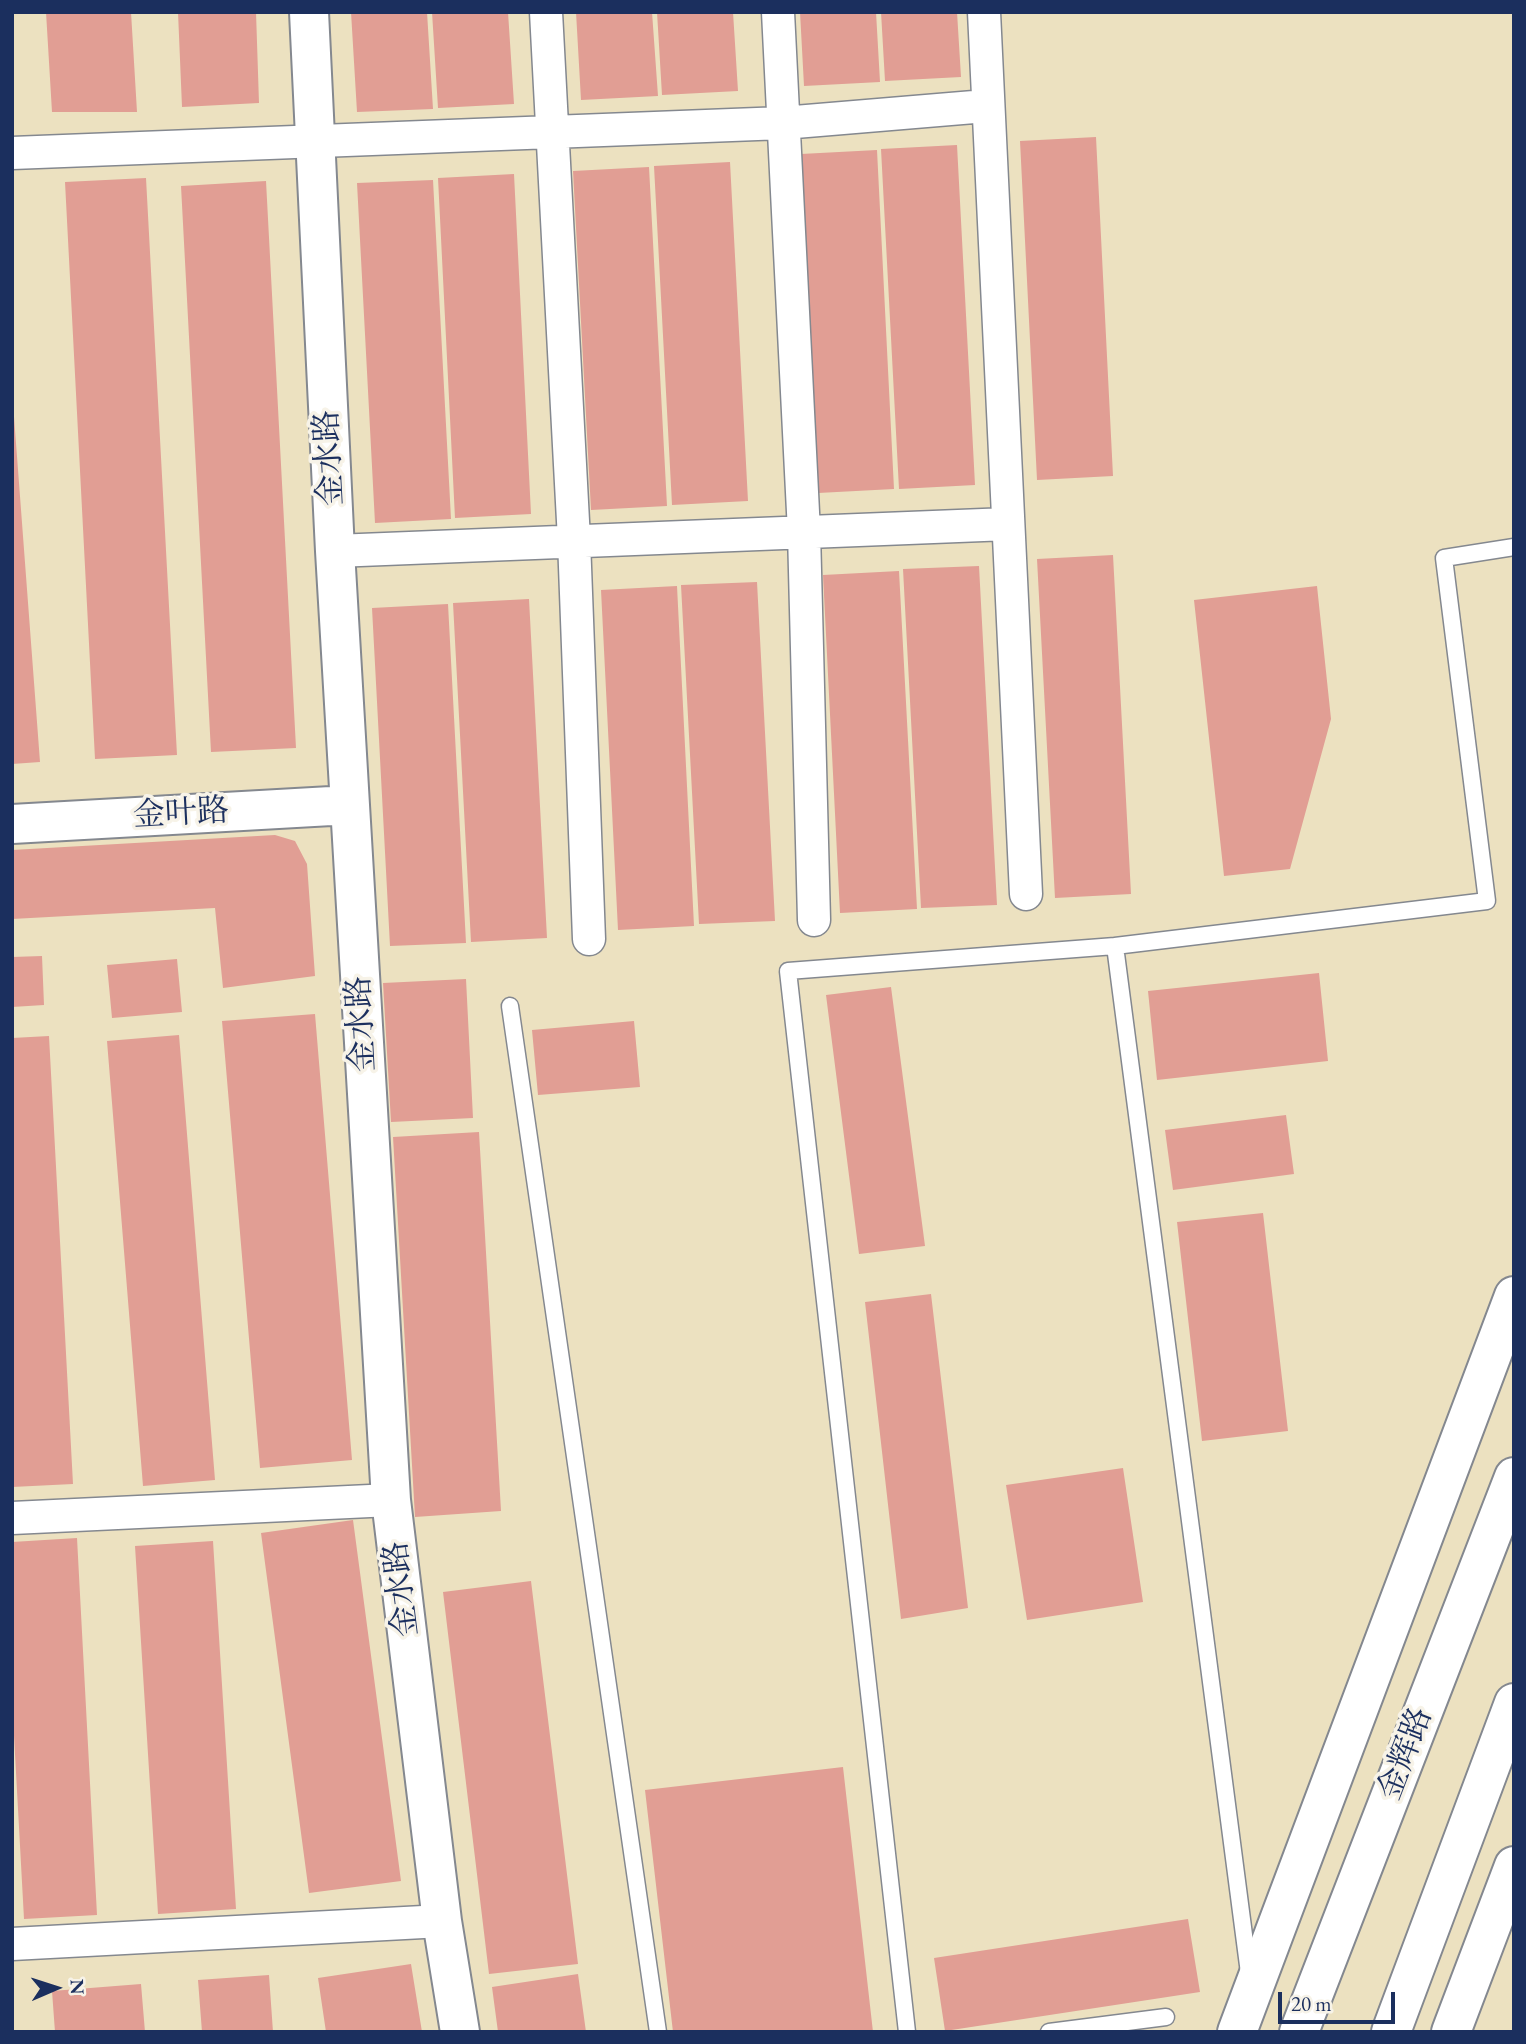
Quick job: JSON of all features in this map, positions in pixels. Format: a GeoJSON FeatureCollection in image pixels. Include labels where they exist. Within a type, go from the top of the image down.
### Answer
{"type":"FeatureCollection","features":[{"type":"Feature","properties":{"kind":"street","name":"金水路"},"geometry":{"type":"LineString","coordinates":[[309,12],[335,551],[391,1500],[442,1922],[460,2032]]}},
{"type":"Feature","properties":{"kind":"street"},"geometry":{"type":"LineString","coordinates":[[546,12],[574,540],[589,939]]}},
{"type":"Feature","properties":{"kind":"street"},"geometry":{"type":"LineString","coordinates":[[778,12],[804,532],[814,920]]}},
{"type":"Feature","properties":{"kind":"street"},"geometry":{"type":"LineString","coordinates":[[984,12],[986,106],[1027,894]]}},
{"type":"Feature","properties":{"kind":"street"},"geometry":{"type":"LineString","coordinates":[[12,153],[315,144],[783,123],[986,106]]}},
{"type":"Feature","properties":{"kind":"street"},"geometry":{"type":"LineString","coordinates":[[335,551],[1008,524]]}},
{"type":"Feature","properties":{"kind":"street","name":"金叶路"},"geometry":{"type":"LineString","coordinates":[[12,824],[349,805]]}},
{"type":"Feature","properties":{"kind":"street"},"geometry":{"type":"LineString","coordinates":[[1237,2032],[1514,1296]]}},
{"type":"Feature","properties":{"kind":"street","name":"金辉路"},"geometry":{"type":"LineString","coordinates":[[1299,2032],[1514,1477]]}},
{"type":"Feature","properties":{"kind":"street"},"geometry":{"type":"LineString","coordinates":[[12,1518],[391,1500]]}},
{"type":"Feature","properties":{"kind":"street"},"geometry":{"type":"LineString","coordinates":[[1391,2032],[1514,1703]]}},
{"type":"Feature","properties":{"kind":"street"},"geometry":{"type":"LineString","coordinates":[[1451,2032],[1514,1866]]}},
{"type":"Feature","properties":{"kind":"street"},"geometry":{"type":"LineString","coordinates":[[12,1944],[442,1922]]}},
{"type":"Feature","properties":{"kind":"lane"},"geometry":{"type":"LineString","coordinates":[[907,2032],[788,971],[1115,946],[1487,901],[1444,558],[1514,547]]}},
{"type":"Feature","properties":{"kind":"lane"},"geometry":{"type":"LineString","coordinates":[[1115,946],[1252,1995]]}},
{"type":"Feature","properties":{"kind":"lane"},"geometry":{"type":"LineString","coordinates":[[510,1006],[658,2032]]}},
{"type":"Feature","properties":{"kind":"lane"},"geometry":{"type":"LineString","coordinates":[[1049,2032],[1166,2017]]}},
{"type":"Feature","properties":{"kind":"building"},"geometry":{"type":"Polygon","coordinates":[[[46,12],[131,12],[137,112],[52,112],[46,12]]]}},
{"type":"Feature","properties":{"kind":"building"},"geometry":{"type":"Polygon","coordinates":[[[178,12],[256,12],[259,103],[182,107],[178,12]]]}},
{"type":"Feature","properties":{"kind":"building"},"geometry":{"type":"Polygon","coordinates":[[[351,12],[427,12],[433,109],[357,112],[351,12]]]}},
{"type":"Feature","properties":{"kind":"building"},"geometry":{"type":"Polygon","coordinates":[[[432,12],[508,12],[514,104],[438,108],[432,12]]]}},
{"type":"Feature","properties":{"kind":"building"},"geometry":{"type":"Polygon","coordinates":[[[576,12],[652,12],[658,96],[581,100],[576,12]]]}},
{"type":"Feature","properties":{"kind":"building"},"geometry":{"type":"Polygon","coordinates":[[[657,12],[733,12],[738,91],[662,95],[657,12]]]}},
{"type":"Feature","properties":{"kind":"building"},"geometry":{"type":"Polygon","coordinates":[[[800,12],[876,12],[880,82],[804,86],[800,12]]]}},
{"type":"Feature","properties":{"kind":"building"},"geometry":{"type":"Polygon","coordinates":[[[881,12],[957,12],[961,77],[885,81],[881,12]]]}},
{"type":"Feature","properties":{"kind":"building"},"geometry":{"type":"Polygon","coordinates":[[[1096,137],[1113,476],[1037,480],[1020,141],[1096,137]]]}},
{"type":"Feature","properties":{"kind":"building"},"geometry":{"type":"Polygon","coordinates":[[[957,145],[975,485],[899,489],[881,149],[957,145]]]}},
{"type":"Feature","properties":{"kind":"building"},"geometry":{"type":"Polygon","coordinates":[[[877,150],[894,489],[818,493],[801,154],[877,150]]]}},
{"type":"Feature","properties":{"kind":"building"},"geometry":{"type":"Polygon","coordinates":[[[730,162],[748,501],[672,505],[654,166],[730,162]]]}},
{"type":"Feature","properties":{"kind":"building"},"geometry":{"type":"Polygon","coordinates":[[[649,167],[667,506],[591,510],[573,171],[649,167]]]}},
{"type":"Feature","properties":{"kind":"building"},"geometry":{"type":"Polygon","coordinates":[[[514,174],[531,514],[455,518],[438,178],[514,174]]]}},
{"type":"Feature","properties":{"kind":"building"},"geometry":{"type":"Polygon","coordinates":[[[146,178],[177,755],[95,759],[65,182],[146,178]]]}},
{"type":"Feature","properties":{"kind":"building"},"geometry":{"type":"Polygon","coordinates":[[[433,180],[451,519],[375,523],[357,183],[433,180]]]}},
{"type":"Feature","properties":{"kind":"building"},"geometry":{"type":"Polygon","coordinates":[[[266,181],[296,748],[211,752],[181,186],[266,181]]]}},
{"type":"Feature","properties":{"kind":"building"},"geometry":{"type":"Polygon","coordinates":[[[12,390],[40,762],[12,764],[12,390]]]}},
{"type":"Feature","properties":{"kind":"building"},"geometry":{"type":"Polygon","coordinates":[[[1113,555],[1131,894],[1055,898],[1037,559],[1113,555]]]}},
{"type":"Feature","properties":{"kind":"building"},"geometry":{"type":"Polygon","coordinates":[[[979,566],[997,905],[921,908],[903,569],[979,566]]]}},
{"type":"Feature","properties":{"kind":"building"},"geometry":{"type":"Polygon","coordinates":[[[899,571],[917,909],[840,913],[823,575],[899,571]]]}},
{"type":"Feature","properties":{"kind":"building"},"geometry":{"type":"Polygon","coordinates":[[[757,582],[775,921],[699,924],[681,585],[757,582]]]}},
{"type":"Feature","properties":{"kind":"building"},"geometry":{"type":"Polygon","coordinates":[[[677,586],[694,926],[618,930],[601,590],[677,586]]]}},
{"type":"Feature","properties":{"kind":"building"},"geometry":{"type":"Polygon","coordinates":[[[1317,586],[1331,719],[1290,869],[1224,876],[1194,600],[1317,586]]]}},
{"type":"Feature","properties":{"kind":"building"},"geometry":{"type":"Polygon","coordinates":[[[529,599],[547,938],[471,942],[453,603],[529,599]]]}},
{"type":"Feature","properties":{"kind":"building"},"geometry":{"type":"Polygon","coordinates":[[[448,604],[466,943],[390,946],[372,608],[448,604]]]}},
{"type":"Feature","properties":{"kind":"building"},"geometry":{"type":"Polygon","coordinates":[[[275,835],[295,841],[307,864],[315,976],[223,988],[215,908],[12,919],[12,850],[275,835]]]}},
{"type":"Feature","properties":{"kind":"building"},"geometry":{"type":"Polygon","coordinates":[[[42,956],[44,1005],[12,1007],[12,957],[42,956]]]}},
{"type":"Feature","properties":{"kind":"building"},"geometry":{"type":"Polygon","coordinates":[[[177,959],[182,1012],[112,1018],[107,965],[177,959]]]}},
{"type":"Feature","properties":{"kind":"building"},"geometry":{"type":"Polygon","coordinates":[[[1319,973],[1328,1061],[1157,1080],[1148,991],[1319,973]]]}},
{"type":"Feature","properties":{"kind":"building"},"geometry":{"type":"Polygon","coordinates":[[[466,979],[473,1118],[391,1122],[383,983],[466,979]]]}},
{"type":"Feature","properties":{"kind":"building"},"geometry":{"type":"Polygon","coordinates":[[[891,987],[925,1246],[859,1254],[826,995],[891,987]]]}},
{"type":"Feature","properties":{"kind":"building"},"geometry":{"type":"Polygon","coordinates":[[[315,1014],[352,1460],[260,1468],[222,1021],[315,1014]]]}},
{"type":"Feature","properties":{"kind":"building"},"geometry":{"type":"Polygon","coordinates":[[[634,1021],[640,1087],[538,1095],[532,1030],[634,1021]]]}},
{"type":"Feature","properties":{"kind":"building"},"geometry":{"type":"Polygon","coordinates":[[[179,1035],[215,1480],[143,1486],[107,1041],[179,1035]]]}},
{"type":"Feature","properties":{"kind":"building"},"geometry":{"type":"Polygon","coordinates":[[[49,1036],[73,1484],[12,1487],[12,1038],[49,1036]]]}},
{"type":"Feature","properties":{"kind":"building"},"geometry":{"type":"Polygon","coordinates":[[[1286,1115],[1294,1174],[1173,1190],[1165,1130],[1286,1115]]]}},
{"type":"Feature","properties":{"kind":"building"},"geometry":{"type":"Polygon","coordinates":[[[479,1132],[501,1511],[415,1517],[393,1137],[479,1132]]]}},
{"type":"Feature","properties":{"kind":"building"},"geometry":{"type":"Polygon","coordinates":[[[1263,1213],[1288,1431],[1202,1441],[1177,1222],[1263,1213]]]}},
{"type":"Feature","properties":{"kind":"building"},"geometry":{"type":"Polygon","coordinates":[[[931,1294],[968,1608],[901,1619],[865,1302],[931,1294]]]}},
{"type":"Feature","properties":{"kind":"building"},"geometry":{"type":"Polygon","coordinates":[[[1123,1468],[1143,1602],[1027,1620],[1006,1485],[1123,1468]]]}},
{"type":"Feature","properties":{"kind":"building"},"geometry":{"type":"Polygon","coordinates":[[[353,1520],[401,1881],[309,1893],[261,1533],[353,1520]]]}},
{"type":"Feature","properties":{"kind":"building"},"geometry":{"type":"Polygon","coordinates":[[[77,1538],[97,1915],[24,1919],[12,1699],[12,1542],[77,1538]]]}},
{"type":"Feature","properties":{"kind":"building"},"geometry":{"type":"Polygon","coordinates":[[[213,1541],[236,1909],[158,1914],[135,1546],[213,1541]]]}},
{"type":"Feature","properties":{"kind":"building"},"geometry":{"type":"Polygon","coordinates":[[[531,1581],[578,1964],[489,1974],[443,1592],[531,1581]]]}},
{"type":"Feature","properties":{"kind":"building"},"geometry":{"type":"Polygon","coordinates":[[[843,1767],[873,2032],[673,2032],[645,1790],[843,1767]]]}},
{"type":"Feature","properties":{"kind":"building"},"geometry":{"type":"Polygon","coordinates":[[[1188,1919],[1200,1992],[945,2031],[934,1958],[1188,1919]]]}},
{"type":"Feature","properties":{"kind":"building"},"geometry":{"type":"Polygon","coordinates":[[[411,1964],[422,2032],[326,2032],[318,1978],[411,1964]]]}},
{"type":"Feature","properties":{"kind":"building"},"geometry":{"type":"Polygon","coordinates":[[[578,1974],[586,2032],[498,2032],[492,1987],[578,1974]]]}},
{"type":"Feature","properties":{"kind":"building"},"geometry":{"type":"Polygon","coordinates":[[[269,1975],[273,2032],[202,2032],[198,1980],[269,1975]]]}},
{"type":"Feature","properties":{"kind":"building"},"geometry":{"type":"Polygon","coordinates":[[[141,1984],[145,2032],[55,2032],[52,1991],[141,1984]]]}}]}
